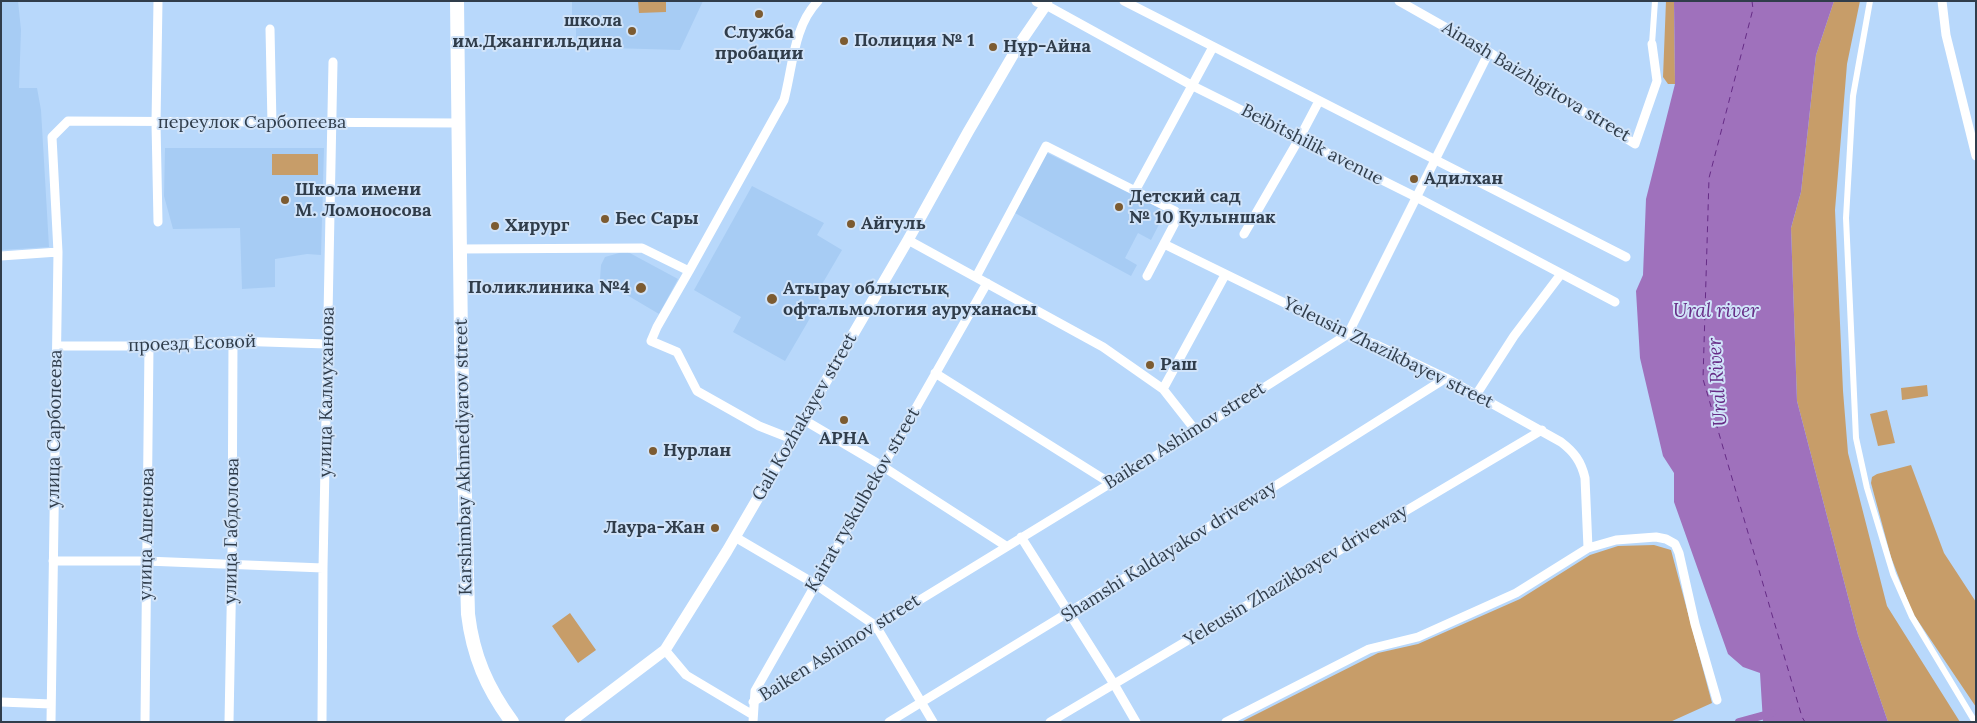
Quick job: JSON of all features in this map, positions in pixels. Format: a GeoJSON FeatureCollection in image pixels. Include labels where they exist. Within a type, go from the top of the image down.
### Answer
{"type":"FeatureCollection","features":[{"type":"Feature","properties":{"kind":"main road","name":"Karshimbay Akhmediyarov street"},"geometry":{"type":"LineString","coordinates":[[457,2],[468,614],[471,641],[481,670],[512,722]]}},
{"type":"Feature","properties":{"kind":"street"},"geometry":{"type":"LineString","coordinates":[[158,1],[156,123],[158,222]]}},
{"type":"Feature","properties":{"kind":"street"},"geometry":{"type":"LineString","coordinates":[[792,439],[760,426],[698,391],[677,352],[651,341],[657,327],[784,100],[796,40],[811,8],[818,1]]}},
{"type":"Feature","properties":{"kind":"street"},"geometry":{"type":"LineString","coordinates":[[1124,1],[1626,257]]}},
{"type":"Feature","properties":{"kind":"street","name":"Ainash Baizhigitova street"},"geometry":{"type":"LineString","coordinates":[[1399,1],[1489,52],[1635,144],[1657,81],[1652,44]]}},
{"type":"Feature","properties":{"kind":"street"},"geometry":{"type":"LineString","coordinates":[[1652,44],[1654,1]]}},
{"type":"Feature","properties":{"kind":"street"},"geometry":{"type":"LineString","coordinates":[[1870,1],[1853,96],[1846,218],[1856,438],[1867,488],[1893,574],[1912,617],[1975,722]]}},
{"type":"Feature","properties":{"kind":"street"},"geometry":{"type":"LineString","coordinates":[[1942,1],[1946,35],[1976,156]]}},
{"type":"Feature","properties":{"kind":"street","name":"Beibitshilik avenue"},"geometry":{"type":"LineString","coordinates":[[1044,3],[1193,86],[1418,198],[1615,302]]}},
{"type":"Feature","properties":{"kind":"street","name":"Gali Kozhakayev street"},"geometry":{"type":"LineString","coordinates":[[570,722],[665,650],[804,420],[1044,3]]}},
{"type":"Feature","properties":{"kind":"street"},"geometry":{"type":"LineString","coordinates":[[270,29],[272,124]]}},
{"type":"Feature","properties":{"kind":"street"},"geometry":{"type":"LineString","coordinates":[[1135,191],[1213,47]]}},
{"type":"Feature","properties":{"kind":"street"},"geometry":{"type":"LineString","coordinates":[[1348,334],[1418,198],[1489,52]]}},
{"type":"Feature","properties":{"kind":"street","name":"улица Калмуханова"},"geometry":{"type":"LineString","coordinates":[[322,722],[323,568],[333,62]]}},
{"type":"Feature","properties":{"kind":"street"},"geometry":{"type":"LineString","coordinates":[[1244,234],[1319,101]]}},
{"type":"Feature","properties":{"kind":"street","name":"переулок Сарбопеева"},"geometry":{"type":"LineString","coordinates":[[52,137],[68,121],[272,124],[458,123]]}},
{"type":"Feature","properties":{"kind":"street","name":"улица Сарбопеева"},"geometry":{"type":"LineString","coordinates":[[51,722],[58,252],[52,137]]}},
{"type":"Feature","properties":{"kind":"street"},"geometry":{"type":"LineString","coordinates":[[976,277],[1046,146],[1176,211],[1178,217],[1147,276]]}},
{"type":"Feature","properties":{"kind":"street"},"geometry":{"type":"LineString","coordinates":[[908,240],[1102,347],[1163,389],[1196,431]]}},
{"type":"Feature","properties":{"kind":"street","name":"Yeleusin Zhazikbayev street"},"geometry":{"type":"LineString","coordinates":[[1164,244],[1348,334],[1377,345],[1446,378],[1542,430],[1570,449],[1577,457],[1585,478],[1588,548]]}},
{"type":"Feature","properties":{"kind":"street"},"geometry":{"type":"LineString","coordinates":[[460,249],[642,248],[689,271]]}},
{"type":"Feature","properties":{"kind":"street"},"geometry":{"type":"LineString","coordinates":[[1,256],[58,252]]}},
{"type":"Feature","properties":{"kind":"street"},"geometry":{"type":"LineString","coordinates":[[1476,395],[1514,336],[1561,274]]}},
{"type":"Feature","properties":{"kind":"street"},"geometry":{"type":"LineString","coordinates":[[1163,389],[1225,275]]}},
{"type":"Feature","properties":{"kind":"street","name":"Kairat ryskulbekov street"},"geometry":{"type":"LineString","coordinates":[[753,718],[754,691],[987,283]]}},
{"type":"Feature","properties":{"kind":"street","name":"Baiken Ashimov street"},"geometry":{"type":"LineString","coordinates":[[753,702],[1196,431],[1348,334]]}},
{"type":"Feature","properties":{"kind":"street","name":"проезд Есовой"},"geometry":{"type":"LineString","coordinates":[[56,346],[149,346],[233,341],[328,344]]}},
{"type":"Feature","properties":{"kind":"street","name":"улица Габдолова"},"geometry":{"type":"LineString","coordinates":[[228,722],[232,563],[233,341]]}},
{"type":"Feature","properties":{"kind":"street","name":"улица Ашенова"},"geometry":{"type":"LineString","coordinates":[[145,722],[149,346]]}},
{"type":"Feature","properties":{"kind":"street"},"geometry":{"type":"LineString","coordinates":[[935,373],[1110,483]]}},
{"type":"Feature","properties":{"kind":"street","name":"Shamshi Kaldayakov driveway"},"geometry":{"type":"LineString","coordinates":[[889,722],[1069,614],[1446,378]]}},
{"type":"Feature","properties":{"kind":"street"},"geometry":{"type":"LineString","coordinates":[[804,420],[882,466],[1006,546]]}},
{"type":"Feature","properties":{"kind":"street","name":"Yeleusin Zhazikbayev driveway"},"geometry":{"type":"LineString","coordinates":[[1050,722],[1542,430]]}},
{"type":"Feature","properties":{"kind":"street"},"geometry":{"type":"LineString","coordinates":[[735,536],[815,584],[876,626],[933,722]]}},
{"type":"Feature","properties":{"kind":"street"},"geometry":{"type":"LineString","coordinates":[[1021,537],[1136,722]]}},
{"type":"Feature","properties":{"kind":"street"},"geometry":{"type":"LineString","coordinates":[[1226,722],[1369,649],[1418,637],[1516,593],[1588,548],[1616,540],[1656,537],[1666,539],[1675,544],[1679,553],[1695,624],[1717,700]]}},
{"type":"Feature","properties":{"kind":"street"},"geometry":{"type":"LineString","coordinates":[[53,561],[146,560],[323,568]]}},
{"type":"Feature","properties":{"kind":"street"},"geometry":{"type":"LineString","coordinates":[[665,650],[686,675],[753,718]]}},
{"type":"Feature","properties":{"kind":"street"},"geometry":{"type":"LineString","coordinates":[[1,702],[51,704]]}},
{"type":"Feature","properties":{"kind":"shaded area"},"geometry":{"type":"Polygon","coordinates":[[[1,1],[18,1],[21,30],[19,88],[37,88],[41,110],[49,247],[1,250],[1,1]]]}},
{"type":"Feature","properties":{"kind":"shaded area","name":"школа им.Джангильдина"},"geometry":{"type":"Polygon","coordinates":[[[572,1],[703,1],[680,50],[576,47],[576,15],[572,15],[572,1]]]}},
{"type":"Feature","properties":{"kind":"shaded area"},"geometry":{"type":"Polygon","coordinates":[[[638,1],[690,2],[666,2],[666,12],[639,13],[638,1]]]}},
{"type":"Feature","properties":{"kind":"shaded area"},"geometry":{"type":"Polygon","coordinates":[[[1666,1],[1674,1],[1675,84],[1668,84],[1663,77],[1666,1]]]}},
{"type":"Feature","properties":{"kind":"shaded area"},"geometry":{"type":"Polygon","coordinates":[[[1834,1],[1860,1],[1847,64],[1835,210],[1843,391],[1848,453],[1887,606],[1960,722],[1888,722],[1858,635],[1797,401],[1791,228],[1801,192],[1816,55],[1834,1]]]}},
{"type":"Feature","properties":{"kind":"shaded area"},"geometry":{"type":"Polygon","coordinates":[[[165,148],[324,148],[321,255],[307,254],[275,259],[275,287],[242,289],[240,228],[173,229],[164,196],[165,148]]]}},
{"type":"Feature","properties":{"kind":"shaded area"},"geometry":{"type":"Polygon","coordinates":[[[1045,152],[1166,211],[1151,240],[1138,233],[1125,258],[1137,265],[1131,276],[1015,213],[1045,152]]]}},
{"type":"Feature","properties":{"kind":"shaded area"},"geometry":{"type":"Polygon","coordinates":[[[272,154],[318,154],[318,175],[272,175],[272,154]]]}},
{"type":"Feature","properties":{"kind":"shaded area"},"geometry":{"type":"Polygon","coordinates":[[[752,186],[824,223],[817,235],[842,250],[821,286],[827,289],[785,361],[733,332],[741,317],[694,290],[752,186]]]}},
{"type":"Feature","properties":{"kind":"shaded area"},"geometry":{"type":"Polygon","coordinates":[[[626,251],[678,279],[659,314],[600,279],[601,265],[605,257],[626,251]]]}},
{"type":"Feature","properties":{"kind":"shaded area"},"geometry":{"type":"Polygon","coordinates":[[[1927,385],[1928,396],[1902,400],[1901,388],[1927,385]]]}},
{"type":"Feature","properties":{"kind":"shaded area"},"geometry":{"type":"Polygon","coordinates":[[[1887,410],[1895,443],[1878,446],[1870,414],[1887,410]]]}},
{"type":"Feature","properties":{"kind":"shaded area"},"geometry":{"type":"Polygon","coordinates":[[[1911,465],[1944,553],[1976,602],[1976,707],[1912,612],[1891,557],[1871,483],[1872,477],[1877,474],[1911,465]]]}},
{"type":"Feature","properties":{"kind":"shaded area"},"geometry":{"type":"Polygon","coordinates":[[[1654,545],[1671,550],[1712,703],[1670,722],[1241,722],[1378,653],[1418,644],[1520,599],[1590,555],[1618,546],[1654,545]]]}},
{"type":"Feature","properties":{"kind":"shaded area"},"geometry":{"type":"Polygon","coordinates":[[[570,613],[596,650],[578,663],[552,626],[570,613]]]}},
{"type":"Feature","properties":{"kind":"water","name":"Ural river"},"geometry":{"type":"Polygon","coordinates":[[[1674,1],[1834,1],[1816,55],[1801,192],[1791,228],[1797,401],[1858,635],[1888,722],[1763,722],[1760,673],[1743,667],[1728,654],[1674,502],[1674,473],[1663,456],[1640,358],[1636,291],[1643,275],[1646,199],[1675,84],[1674,1]]]}},
{"type":"Feature","properties":{"kind":"waterway"},"geometry":{"type":"LineString","coordinates":[[1739,722],[1772,713]]}},
{"type":"Feature","properties":{"kind":"ferry route"},"geometry":{"type":"LineString","coordinates":[[1752,1],[1753,9],[1709,178],[1703,379],[1805,722]]}},
{"type":"Feature","properties":{"kind":"place","name":"Служба пробации"},"geometry":{"type":"Point","coordinates":[759,14]}},
{"type":"Feature","properties":{"kind":"place","name":"школа им.Джангильдина"},"geometry":{"type":"Point","coordinates":[632,31]}},
{"type":"Feature","properties":{"kind":"place","name":"Полиция № 1"},"geometry":{"type":"Point","coordinates":[844,41]}},
{"type":"Feature","properties":{"kind":"place","name":"Нұр-Айна"},"geometry":{"type":"Point","coordinates":[993,47]}},
{"type":"Feature","properties":{"kind":"place","name":"Адилхан"},"geometry":{"type":"Point","coordinates":[1414,179]}},
{"type":"Feature","properties":{"kind":"place","name":"Школа имени М. Ломоносова"},"geometry":{"type":"Point","coordinates":[285,200]}},
{"type":"Feature","properties":{"kind":"place","name":"Детский сад № 10 Кулыншак"},"geometry":{"type":"Point","coordinates":[1119,207]}},
{"type":"Feature","properties":{"kind":"place","name":"Бес Сары"},"geometry":{"type":"Point","coordinates":[605,219]}},
{"type":"Feature","properties":{"kind":"place","name":"Айгуль"},"geometry":{"type":"Point","coordinates":[851,224]}},
{"type":"Feature","properties":{"kind":"place","name":"Хирург"},"geometry":{"type":"Point","coordinates":[495,226]}},
{"type":"Feature","properties":{"kind":"place","name":"Поликлиника №4"},"geometry":{"type":"Point","coordinates":[641,288]}},
{"type":"Feature","properties":{"kind":"place","name":"Атырау облыстық офтальмология ауруханасы"},"geometry":{"type":"Point","coordinates":[772,299]}},
{"type":"Feature","properties":{"kind":"place","name":"Раш"},"geometry":{"type":"Point","coordinates":[1150,365]}},
{"type":"Feature","properties":{"kind":"place","name":"АРНА"},"geometry":{"type":"Point","coordinates":[844,420]}},
{"type":"Feature","properties":{"kind":"place","name":"Нурлан"},"geometry":{"type":"Point","coordinates":[653,451]}},
{"type":"Feature","properties":{"kind":"place","name":"Лаура-Жан"},"geometry":{"type":"Point","coordinates":[715,528]}},
{"type":"Feature","properties":{"kind":"water label","name":"Ural River"},"geometry":{"type":"Point","coordinates":[1718,382]}}]}
